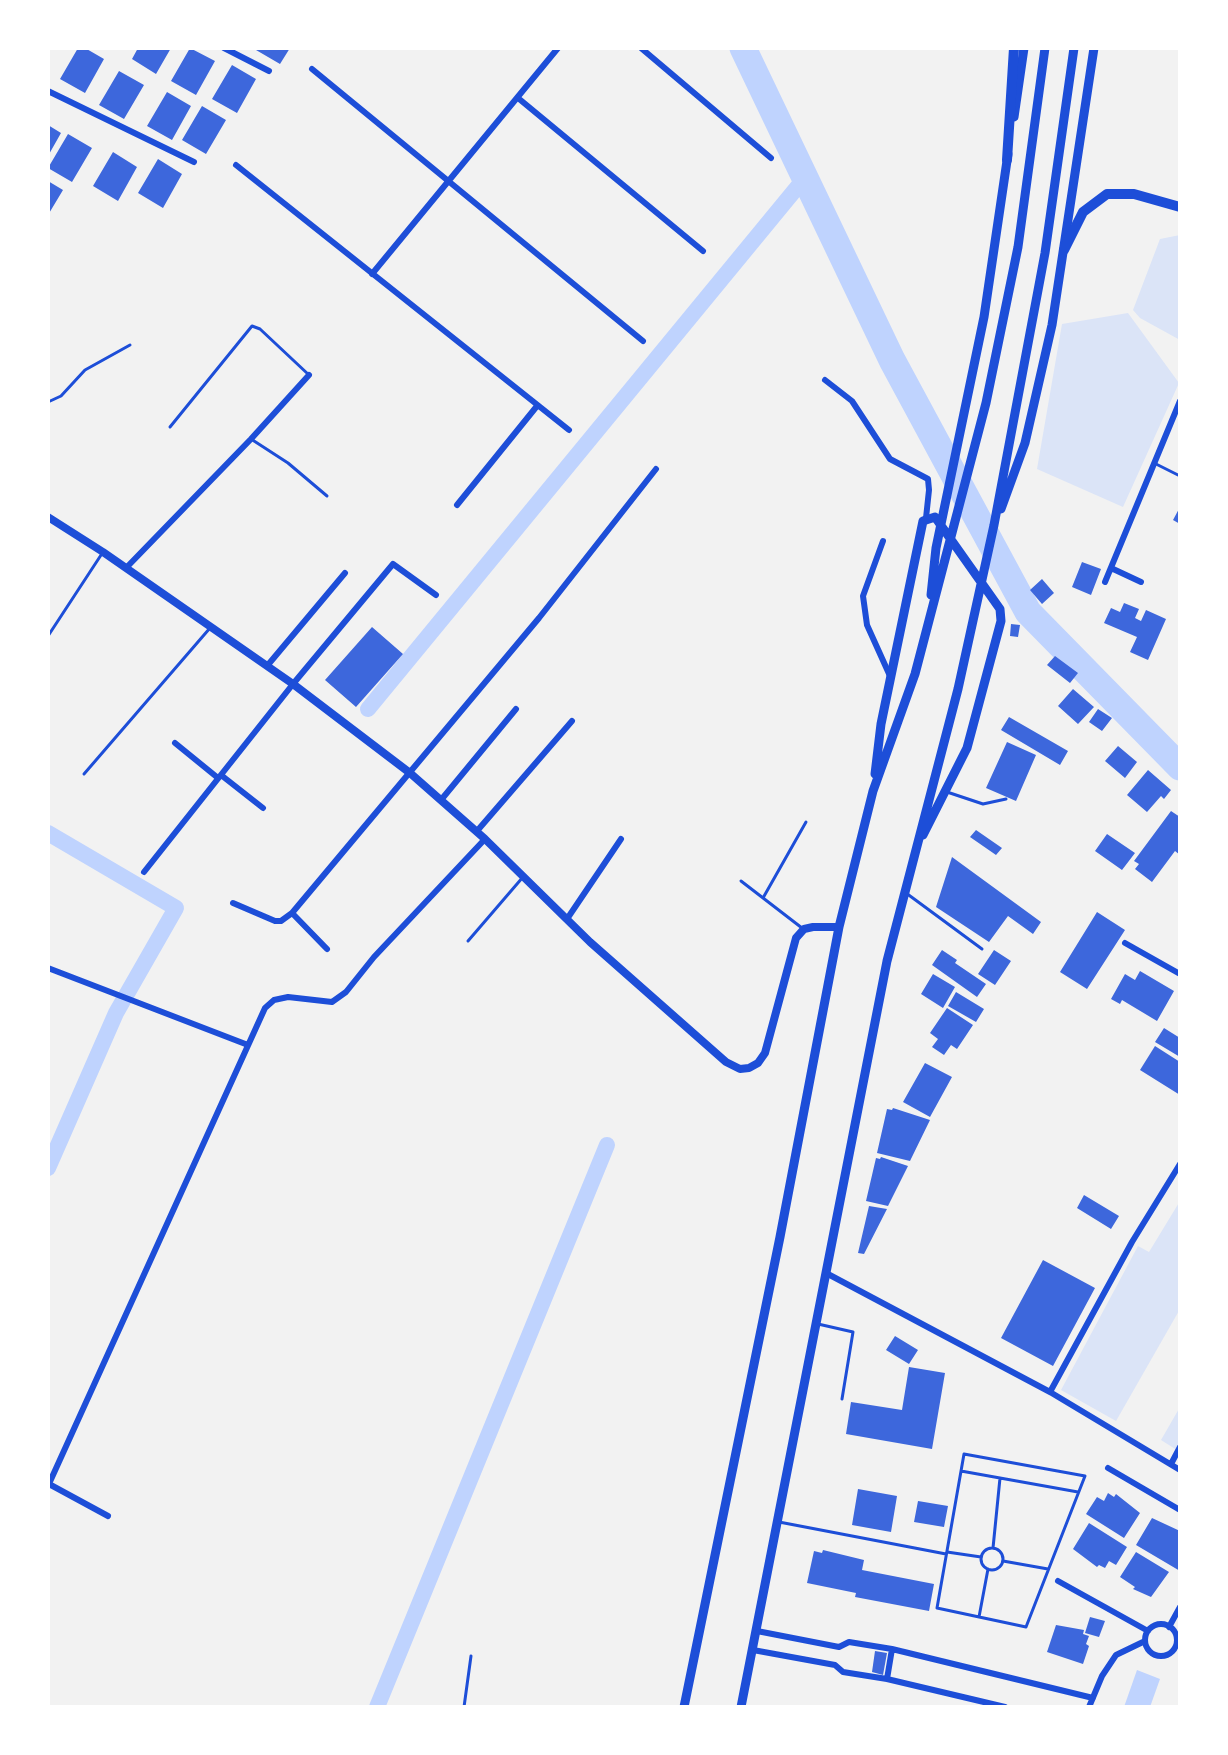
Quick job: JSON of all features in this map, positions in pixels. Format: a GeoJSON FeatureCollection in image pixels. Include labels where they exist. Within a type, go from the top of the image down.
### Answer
{"type":"FeatureCollection","features":[{"type":"Feature","properties":{"kind":"main road"},"geometry":{"type":"LineString","coordinates":[[1007,160],[1014,48]]}},
{"type":"Feature","properties":{"kind":"main road"},"geometry":{"type":"LineString","coordinates":[[929,618],[936,548],[984,317],[1024,48]]}},
{"type":"Feature","properties":{"kind":"main road"},"geometry":{"type":"LineString","coordinates":[[684,1707],[780,1237],[839,927],[873,791],[915,674],[986,403],[1018,248],[1045,48]]}},
{"type":"Feature","properties":{"kind":"main road"},"geometry":{"type":"LineString","coordinates":[[741,1707],[887,961],[958,689],[994,525],[1045,253],[1074,48]]}},
{"type":"Feature","properties":{"kind":"main road"},"geometry":{"type":"LineString","coordinates":[[994,525],[1013,482],[1025,443],[1052,325],[1094,48]]}},
{"type":"Feature","properties":{"kind":"main road"},"geometry":{"type":"LineString","coordinates":[[1064,250],[1083,212],[1107,194],[1134,194],[1180,207]]}},
{"type":"Feature","properties":{"kind":"main road"},"geometry":{"type":"LineString","coordinates":[[873,791],[881,724],[923,521],[926,518],[938,519],[1000,609],[1001,621],[966,748],[947,792],[916,848]]}},
{"type":"Feature","properties":{"kind":"street"},"geometry":{"type":"LineString","coordinates":[[224,48],[268,71]]}},
{"type":"Feature","properties":{"kind":"street"},"geometry":{"type":"LineString","coordinates":[[372,273],[558,48]]}},
{"type":"Feature","properties":{"kind":"street"},"geometry":{"type":"LineString","coordinates":[[641,48],[771,158]]}},
{"type":"Feature","properties":{"kind":"street"},"geometry":{"type":"LineString","coordinates":[[312,69],[643,341]]}},
{"type":"Feature","properties":{"kind":"street"},"geometry":{"type":"LineString","coordinates":[[48,90],[194,162]]}},
{"type":"Feature","properties":{"kind":"street"},"geometry":{"type":"LineString","coordinates":[[518,98],[703,251]]}},
{"type":"Feature","properties":{"kind":"street"},"geometry":{"type":"LineString","coordinates":[[236,165],[569,430]]}},
{"type":"Feature","properties":{"kind":"street"},"geometry":{"type":"LineString","coordinates":[[126,568],[251,439],[309,375]]}},
{"type":"Feature","properties":{"kind":"street"},"geometry":{"type":"LineString","coordinates":[[825,380],[852,402],[890,459],[928,480],[926,518]]}},
{"type":"Feature","properties":{"kind":"street"},"geometry":{"type":"LineString","coordinates":[[1105,582],[1180,400]]}},
{"type":"Feature","properties":{"kind":"street"},"geometry":{"type":"LineString","coordinates":[[457,505],[537,406]]}},
{"type":"Feature","properties":{"kind":"street"},"geometry":{"type":"LineString","coordinates":[[233,903],[275,921],[281,921],[292,913],[539,618],[656,470]]}},
{"type":"Feature","properties":{"kind":"street"},"geometry":{"type":"LineString","coordinates":[[48,517],[103,552],[293,684],[410,773],[477,831],[567,919],[726,1062],[740,1069],[758,1063],[765,1053],[791,949],[804,929],[823,926],[839,927]]}},
{"type":"Feature","properties":{"kind":"street"},"geometry":{"type":"LineString","coordinates":[[883,542],[863,596],[867,625],[890,676]]}},
{"type":"Feature","properties":{"kind":"street"},"geometry":{"type":"LineString","coordinates":[[144,872],[293,684],[393,564],[436,595]]}},
{"type":"Feature","properties":{"kind":"street"},"geometry":{"type":"LineString","coordinates":[[1111,568],[1141,582]]}},
{"type":"Feature","properties":{"kind":"street"},"geometry":{"type":"LineString","coordinates":[[267,666],[345,573]]}},
{"type":"Feature","properties":{"kind":"street"},"geometry":{"type":"LineString","coordinates":[[441,800],[516,709]]}},
{"type":"Feature","properties":{"kind":"street"},"geometry":{"type":"LineString","coordinates":[[477,831],[572,721]]}},
{"type":"Feature","properties":{"kind":"street"},"geometry":{"type":"LineString","coordinates":[[175,743],[263,808]]}},
{"type":"Feature","properties":{"kind":"street"},"geometry":{"type":"LineString","coordinates":[[108,1516],[49,1485],[265,1008],[274,1000],[288,997],[332,1002],[346,992],[374,957],[485,839]]}},
{"type":"Feature","properties":{"kind":"street"},"geometry":{"type":"LineString","coordinates":[[567,919],[621,839]]}},
{"type":"Feature","properties":{"kind":"street"},"geometry":{"type":"LineString","coordinates":[[292,913],[327,949]]}},
{"type":"Feature","properties":{"kind":"street"},"geometry":{"type":"LineString","coordinates":[[1125,943],[1180,974]]}},
{"type":"Feature","properties":{"kind":"street"},"geometry":{"type":"LineString","coordinates":[[48,968],[248,1045]]}},
{"type":"Feature","properties":{"kind":"street"},"geometry":{"type":"LineString","coordinates":[[1050,1392],[1132,1242],[1180,1164]]}},
{"type":"Feature","properties":{"kind":"street"},"geometry":{"type":"LineString","coordinates":[[826,1273],[1050,1392],[1180,1470]]}},
{"type":"Feature","properties":{"kind":"street"},"geometry":{"type":"LineString","coordinates":[[1171,1464],[1180,1447]]}},
{"type":"Feature","properties":{"kind":"street"},"geometry":{"type":"LineString","coordinates":[[1108,1468],[1180,1510]]}},
{"type":"Feature","properties":{"kind":"street"},"geometry":{"type":"LineString","coordinates":[[1058,1581],[1148,1631]]}},
{"type":"Feature","properties":{"kind":"street"},"geometry":{"type":"LineString","coordinates":[[1168,1626],[1180,1607]]}},
{"type":"Feature","properties":{"kind":"street"},"geometry":{"type":"LineString","coordinates":[[1156,1625],[1168,1626],[1176,1636],[1177,1651],[1157,1655],[1149,1650],[1145,1641],[1148,1631],[1156,1625]]}},
{"type":"Feature","properties":{"kind":"street"},"geometry":{"type":"LineString","coordinates":[[757,1631],[838,1647],[849,1642],[892,1649],[1093,1698]]}},
{"type":"Feature","properties":{"kind":"street"},"geometry":{"type":"LineString","coordinates":[[1089,1707],[1102,1676],[1116,1654],[1145,1641]]}},
{"type":"Feature","properties":{"kind":"street"},"geometry":{"type":"LineString","coordinates":[[887,1679],[892,1649]]}},
{"type":"Feature","properties":{"kind":"street"},"geometry":{"type":"LineString","coordinates":[[753,1650],[835,1665],[843,1672],[887,1679],[1005,1707]]}},
{"type":"Feature","properties":{"kind":"lane"},"geometry":{"type":"LineString","coordinates":[[170,427],[252,326],[260,329],[309,375]]}},
{"type":"Feature","properties":{"kind":"lane"},"geometry":{"type":"LineString","coordinates":[[48,402],[61,396],[85,370],[130,345]]}},
{"type":"Feature","properties":{"kind":"lane"},"geometry":{"type":"LineString","coordinates":[[251,439],[288,463],[327,496]]}},
{"type":"Feature","properties":{"kind":"lane"},"geometry":{"type":"LineString","coordinates":[[1154,463],[1180,476]]}},
{"type":"Feature","properties":{"kind":"lane"},"geometry":{"type":"LineString","coordinates":[[48,636],[103,552]]}},
{"type":"Feature","properties":{"kind":"lane"},"geometry":{"type":"LineString","coordinates":[[84,774],[210,627]]}},
{"type":"Feature","properties":{"kind":"lane"},"geometry":{"type":"LineString","coordinates":[[947,792],[983,804],[1006,799]]}},
{"type":"Feature","properties":{"kind":"lane"},"geometry":{"type":"LineString","coordinates":[[763,898],[806,822]]}},
{"type":"Feature","properties":{"kind":"lane"},"geometry":{"type":"LineString","coordinates":[[468,941],[524,876]]}},
{"type":"Feature","properties":{"kind":"lane"},"geometry":{"type":"LineString","coordinates":[[741,881],[804,929]]}},
{"type":"Feature","properties":{"kind":"lane"},"geometry":{"type":"LineString","coordinates":[[905,891],[982,949]]}},
{"type":"Feature","properties":{"kind":"lane"},"geometry":{"type":"LineString","coordinates":[[816,1324],[853,1332],[842,1399]]}},
{"type":"Feature","properties":{"kind":"lane"},"geometry":{"type":"LineString","coordinates":[[964,1454],[1085,1476],[1078,1492],[1026,1627],[937,1608],[964,1454]]}},
{"type":"Feature","properties":{"kind":"lane"},"geometry":{"type":"LineString","coordinates":[[961,1471],[1078,1492]]}},
{"type":"Feature","properties":{"kind":"lane"},"geometry":{"type":"LineString","coordinates":[[993,1548],[1000,1478]]}},
{"type":"Feature","properties":{"kind":"lane"},"geometry":{"type":"LineString","coordinates":[[777,1522],[946,1553],[981,1557]]}},
{"type":"Feature","properties":{"kind":"lane"},"geometry":{"type":"LineString","coordinates":[[993,1548],[1001,1552],[1003,1561],[998,1569],[988,1569],[982,1564],[981,1557],[985,1550],[993,1548]]}},
{"type":"Feature","properties":{"kind":"lane"},"geometry":{"type":"LineString","coordinates":[[1003,1561],[1048,1569]]}},
{"type":"Feature","properties":{"kind":"lane"},"geometry":{"type":"LineString","coordinates":[[979,1617],[988,1569]]}},
{"type":"Feature","properties":{"kind":"lane"},"geometry":{"type":"LineString","coordinates":[[464,1707],[471,1656]]}},
{"type":"Feature","properties":{"kind":"shaded area"},"geometry":{"type":"Polygon","coordinates":[[[1180,235],[1180,340],[1140,318],[1133,310],[1160,239],[1180,235]]]}},
{"type":"Feature","properties":{"kind":"shaded area"},"geometry":{"type":"Polygon","coordinates":[[[1128,313],[1179,383],[1123,507],[1037,469],[1062,324],[1128,313]]]}},
{"type":"Feature","properties":{"kind":"shaded area"},"geometry":{"type":"Polygon","coordinates":[[[1180,1201],[1180,1309],[1116,1421],[1061,1390],[1138,1246],[1149,1252],[1180,1201]]]}},
{"type":"Feature","properties":{"kind":"shaded area"},"geometry":{"type":"Polygon","coordinates":[[[1180,1407],[1180,1452],[1161,1440],[1180,1407]]]}},
{"type":"Feature","properties":{"kind":"water"},"geometry":{"type":"Polygon","coordinates":[[[1137,1670],[1160,1679],[1150,1707],[1124,1707],[1137,1670]]]}},
{"type":"Feature","properties":{"kind":"building"},"geometry":{"type":"Polygon","coordinates":[[[78,48],[85,48],[104,59],[85,93],[60,79],[78,48]]]}},
{"type":"Feature","properties":{"kind":"building"},"geometry":{"type":"Polygon","coordinates":[[[138,48],[171,48],[156,74],[132,59],[138,48]]]}},
{"type":"Feature","properties":{"kind":"building"},"geometry":{"type":"Polygon","coordinates":[[[190,48],[215,61],[196,95],[171,81],[190,48]]]}},
{"type":"Feature","properties":{"kind":"building"},"geometry":{"type":"Polygon","coordinates":[[[257,48],[290,48],[280,64],[256,50],[257,48]]]}},
{"type":"Feature","properties":{"kind":"building"},"geometry":{"type":"Polygon","coordinates":[[[232,65],[256,79],[237,113],[212,99],[232,65]]]}},
{"type":"Feature","properties":{"kind":"building"},"geometry":{"type":"Polygon","coordinates":[[[119,71],[144,85],[124,119],[99,105],[119,71]]]}},
{"type":"Feature","properties":{"kind":"building"},"geometry":{"type":"Polygon","coordinates":[[[167,92],[191,106],[172,140],[147,126],[167,92]]]}},
{"type":"Feature","properties":{"kind":"building"},"geometry":{"type":"Polygon","coordinates":[[[202,106],[226,120],[206,154],[182,140],[202,106]]]}},
{"type":"Feature","properties":{"kind":"building"},"geometry":{"type":"Polygon","coordinates":[[[48,125],[61,133],[48,156],[48,125]]]}},
{"type":"Feature","properties":{"kind":"building"},"geometry":{"type":"Polygon","coordinates":[[[68,134],[92,148],[72,182],[48,168],[68,134]]]}},
{"type":"Feature","properties":{"kind":"building"},"geometry":{"type":"Polygon","coordinates":[[[113,152],[137,167],[118,201],[93,186],[113,152]]]}},
{"type":"Feature","properties":{"kind":"building"},"geometry":{"type":"Polygon","coordinates":[[[158,159],[182,174],[163,208],[138,193],[158,159]]]}},
{"type":"Feature","properties":{"kind":"building"},"geometry":{"type":"Polygon","coordinates":[[[48,181],[63,190],[48,215],[48,181]]]}},
{"type":"Feature","properties":{"kind":"building"},"geometry":{"type":"Polygon","coordinates":[[[1180,507],[1180,524],[1173,520],[1180,507]]]}},
{"type":"Feature","properties":{"kind":"building"},"geometry":{"type":"Polygon","coordinates":[[[1082,562],[1101,569],[1091,595],[1072,587],[1082,562]]]}},
{"type":"Feature","properties":{"kind":"building"},"geometry":{"type":"Polygon","coordinates":[[[1042,579],[1054,593],[1042,604],[1030,590],[1042,579]]]}},
{"type":"Feature","properties":{"kind":"building"},"geometry":{"type":"Polygon","coordinates":[[[1124,603],[1139,609],[1135,618],[1141,621],[1146,610],[1166,619],[1148,660],[1130,652],[1137,637],[1104,623],[1111,608],[1120,612],[1124,603]]]}},
{"type":"Feature","properties":{"kind":"building"},"geometry":{"type":"Polygon","coordinates":[[[1011,624],[1020,625],[1018,637],[1010,636],[1011,624]]]}},
{"type":"Feature","properties":{"kind":"building"},"geometry":{"type":"Polygon","coordinates":[[[372,627],[403,654],[356,707],[325,680],[372,627]]]}},
{"type":"Feature","properties":{"kind":"building"},"geometry":{"type":"Polygon","coordinates":[[[1055,656],[1078,673],[1070,683],[1047,665],[1055,656]]]}},
{"type":"Feature","properties":{"kind":"building"},"geometry":{"type":"Polygon","coordinates":[[[1073,689],[1094,707],[1078,724],[1058,706],[1073,689]]]}},
{"type":"Feature","properties":{"kind":"building"},"geometry":{"type":"Polygon","coordinates":[[[1098,709],[1112,718],[1102,731],[1089,722],[1098,709]]]}},
{"type":"Feature","properties":{"kind":"building"},"geometry":{"type":"Polygon","coordinates":[[[1009,717],[1068,751],[1060,765],[1001,730],[1009,717]]]}},
{"type":"Feature","properties":{"kind":"building"},"geometry":{"type":"Polygon","coordinates":[[[1007,742],[1036,755],[1016,801],[986,788],[1007,742]]]}},
{"type":"Feature","properties":{"kind":"building"},"geometry":{"type":"Polygon","coordinates":[[[1118,746],[1137,762],[1125,778],[1105,761],[1118,746]]]}},
{"type":"Feature","properties":{"kind":"building"},"geometry":{"type":"Polygon","coordinates":[[[1148,770],[1171,790],[1164,799],[1161,796],[1147,812],[1127,795],[1148,770]]]}},
{"type":"Feature","properties":{"kind":"building"},"geometry":{"type":"Polygon","coordinates":[[[1171,811],[1180,817],[1178,832],[1180,833],[1180,855],[1175,851],[1152,882],[1135,869],[1139,864],[1134,861],[1171,811]]]}},
{"type":"Feature","properties":{"kind":"building"},"geometry":{"type":"Polygon","coordinates":[[[976,830],[1002,848],[996,855],[970,837],[976,830]]]}},
{"type":"Feature","properties":{"kind":"building"},"geometry":{"type":"Polygon","coordinates":[[[1107,834],[1135,853],[1122,870],[1095,851],[1107,834]]]}},
{"type":"Feature","properties":{"kind":"building"},"geometry":{"type":"Polygon","coordinates":[[[952,857],[1041,922],[1033,934],[1008,916],[989,942],[936,907],[952,857]]]}},
{"type":"Feature","properties":{"kind":"building"},"geometry":{"type":"Polygon","coordinates":[[[1097,912],[1125,930],[1087,989],[1060,972],[1097,912]]]}},
{"type":"Feature","properties":{"kind":"building"},"geometry":{"type":"Polygon","coordinates":[[[942,950],[957,960],[955,963],[986,984],[977,997],[932,965],[942,950]]]}},
{"type":"Feature","properties":{"kind":"building"},"geometry":{"type":"Polygon","coordinates":[[[994,950],[1011,961],[995,985],[978,974],[994,950]]]}},
{"type":"Feature","properties":{"kind":"building"},"geometry":{"type":"Polygon","coordinates":[[[1140,971],[1174,991],[1157,1021],[1122,1000],[1120,1004],[1111,999],[1125,974],[1135,980],[1140,971]]]}},
{"type":"Feature","properties":{"kind":"building"},"geometry":{"type":"Polygon","coordinates":[[[933,974],[955,987],[943,1008],[921,994],[933,974]]]}},
{"type":"Feature","properties":{"kind":"building"},"geometry":{"type":"Polygon","coordinates":[[[956,992],[984,1009],[976,1022],[948,1006],[956,992]]]}},
{"type":"Feature","properties":{"kind":"building"},"geometry":{"type":"Polygon","coordinates":[[[947,1008],[973,1025],[957,1049],[951,1045],[944,1055],[932,1047],[938,1039],[930,1033],[947,1008]]]}},
{"type":"Feature","properties":{"kind":"building"},"geometry":{"type":"Polygon","coordinates":[[[1164,1028],[1180,1038],[1180,1057],[1155,1042],[1164,1028]]]}},
{"type":"Feature","properties":{"kind":"building"},"geometry":{"type":"Polygon","coordinates":[[[1155,1046],[1180,1062],[1180,1095],[1140,1070],[1155,1046]]]}},
{"type":"Feature","properties":{"kind":"building"},"geometry":{"type":"Polygon","coordinates":[[[925,1063],[952,1077],[930,1117],[903,1102],[925,1063]]]}},
{"type":"Feature","properties":{"kind":"building"},"geometry":{"type":"Polygon","coordinates":[[[893,1108],[930,1120],[910,1161],[877,1153],[887,1109],[892,1110],[893,1108]]]}},
{"type":"Feature","properties":{"kind":"building"},"geometry":{"type":"Polygon","coordinates":[[[881,1157],[908,1166],[888,1206],[866,1201],[876,1158],[881,1157]]]}},
{"type":"Feature","properties":{"kind":"building"},"geometry":{"type":"Polygon","coordinates":[[[1084,1195],[1119,1216],[1111,1229],[1077,1208],[1084,1195]]]}},
{"type":"Feature","properties":{"kind":"building"},"geometry":{"type":"Polygon","coordinates":[[[869,1206],[887,1209],[864,1254],[858,1253],[869,1206]]]}},
{"type":"Feature","properties":{"kind":"building"},"geometry":{"type":"Polygon","coordinates":[[[1043,1260],[1095,1288],[1053,1366],[1001,1338],[1043,1260]]]}},
{"type":"Feature","properties":{"kind":"building"},"geometry":{"type":"Polygon","coordinates":[[[895,1336],[918,1350],[909,1364],[886,1350],[895,1336]]]}},
{"type":"Feature","properties":{"kind":"building"},"geometry":{"type":"Polygon","coordinates":[[[909,1367],[945,1373],[932,1449],[846,1434],[851,1402],[902,1410],[909,1367]]]}},
{"type":"Feature","properties":{"kind":"building"},"geometry":{"type":"Polygon","coordinates":[[[858,1489],[897,1496],[891,1532],[852,1525],[858,1489]]]}},
{"type":"Feature","properties":{"kind":"building"},"geometry":{"type":"Polygon","coordinates":[[[1108,1493],[1114,1497],[1116,1494],[1140,1513],[1124,1538],[1086,1514],[1097,1497],[1104,1501],[1108,1493]]]}},
{"type":"Feature","properties":{"kind":"building"},"geometry":{"type":"Polygon","coordinates":[[[918,1501],[948,1506],[944,1527],[914,1522],[918,1501]]]}},
{"type":"Feature","properties":{"kind":"building"},"geometry":{"type":"Polygon","coordinates":[[[1152,1518],[1180,1531],[1180,1571],[1136,1545],[1152,1518]]]}},
{"type":"Feature","properties":{"kind":"building"},"geometry":{"type":"Polygon","coordinates":[[[1089,1523],[1127,1547],[1116,1565],[1109,1561],[1105,1568],[1099,1565],[1097,1567],[1073,1549],[1089,1523]]]}},
{"type":"Feature","properties":{"kind":"building"},"geometry":{"type":"Polygon","coordinates":[[[823,1550],[864,1560],[862,1570],[934,1584],[929,1611],[855,1597],[856,1593],[807,1583],[814,1551],[822,1553],[823,1550]]]}},
{"type":"Feature","properties":{"kind":"building"},"geometry":{"type":"Polygon","coordinates":[[[1136,1552],[1169,1572],[1151,1597],[1133,1589],[1135,1587],[1120,1577],[1136,1552]]]}},
{"type":"Feature","properties":{"kind":"building"},"geometry":{"type":"Polygon","coordinates":[[[1090,1617],[1105,1621],[1099,1637],[1085,1633],[1090,1617]]]}},
{"type":"Feature","properties":{"kind":"building"},"geometry":{"type":"Polygon","coordinates":[[[1056,1625],[1084,1630],[1083,1634],[1089,1636],[1086,1644],[1089,1646],[1083,1664],[1047,1652],[1056,1625]]]}},
{"type":"Feature","properties":{"kind":"building"},"geometry":{"type":"Polygon","coordinates":[[[875,1651],[887,1653],[883,1675],[872,1672],[875,1651]]]}},
{"type":"Feature","properties":{"kind":"waterway"},"geometry":{"type":"LineString","coordinates":[[743,48],[892,360],[1028,612],[1180,767]]}},
{"type":"Feature","properties":{"kind":"waterway"},"geometry":{"type":"LineString","coordinates":[[368,709],[804,179]]}},
{"type":"Feature","properties":{"kind":"waterway"},"geometry":{"type":"LineString","coordinates":[[48,833],[176,908],[116,1013],[48,1168]]}},
{"type":"Feature","properties":{"kind":"waterway"},"geometry":{"type":"LineString","coordinates":[[377,1707],[607,1145]]}}]}
